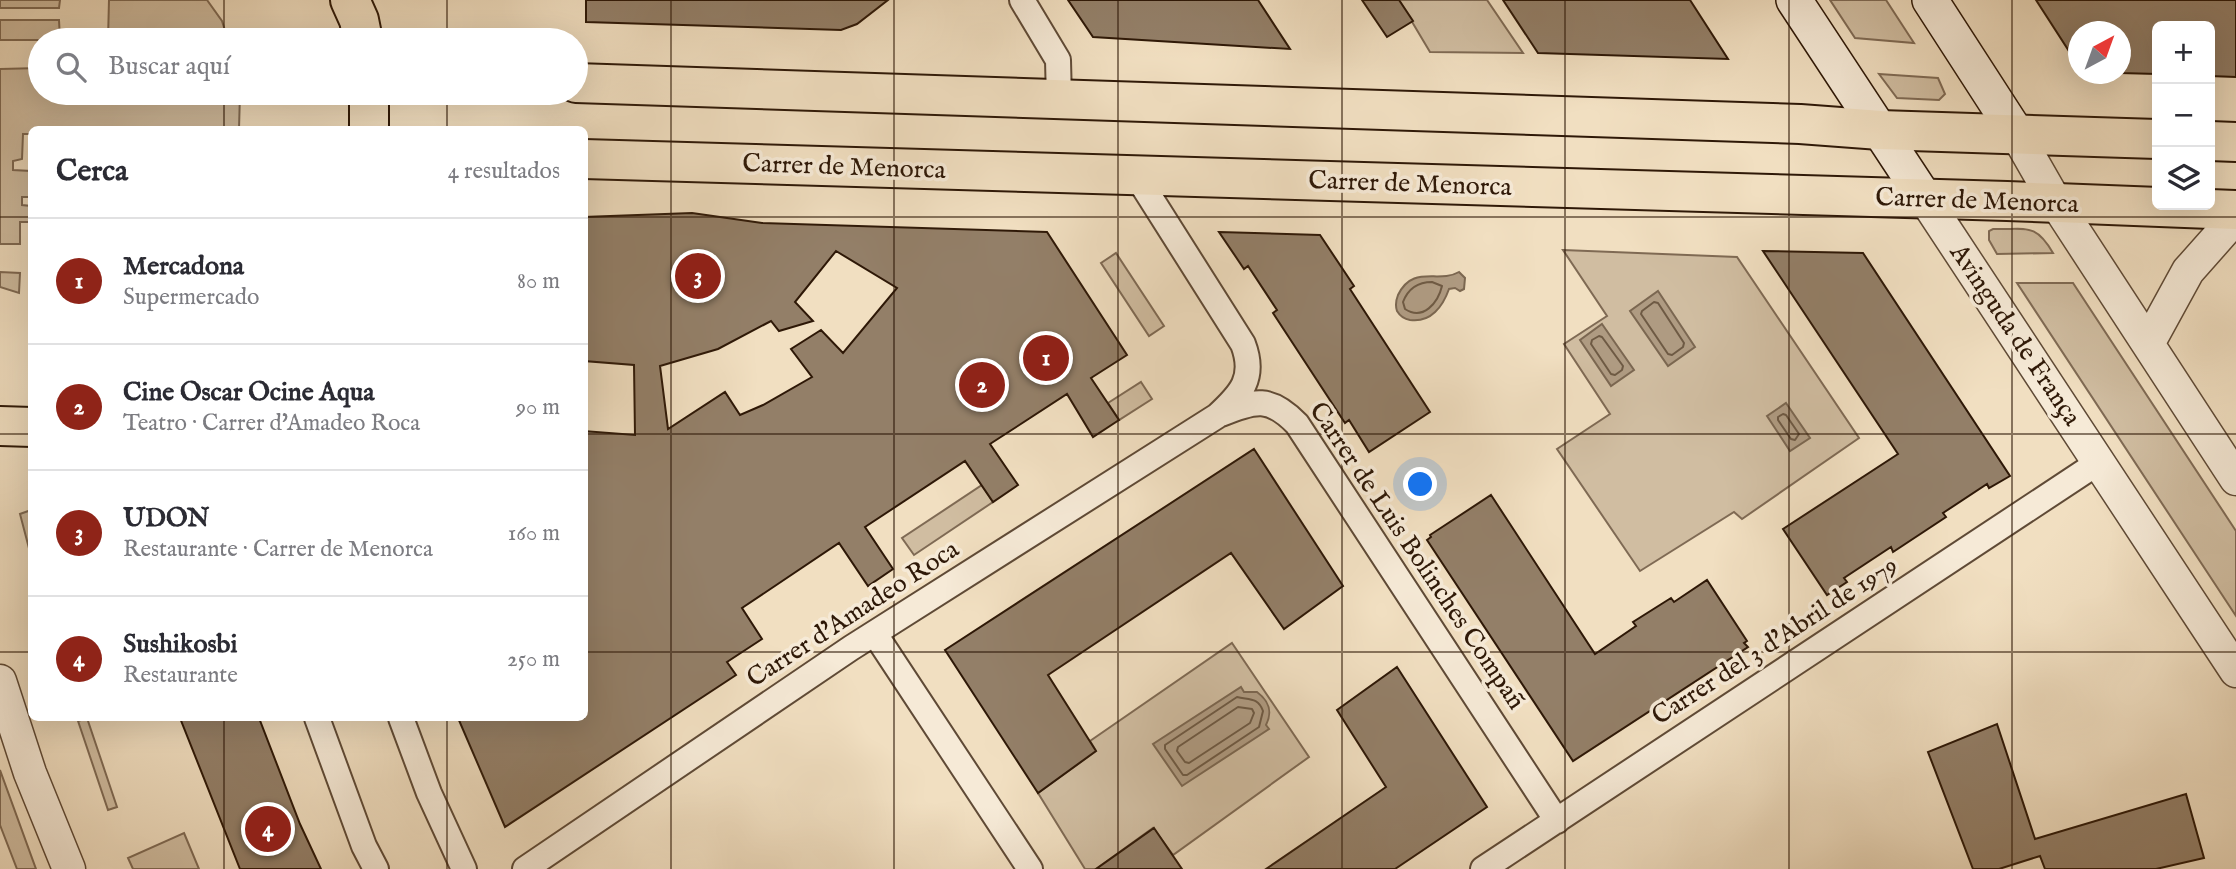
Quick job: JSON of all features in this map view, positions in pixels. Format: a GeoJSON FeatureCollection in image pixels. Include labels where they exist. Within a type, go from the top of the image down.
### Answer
{"type":"FeatureCollection","features":[{"type":"Feature","properties":{"kind":"main road"},"geometry":{"type":"LineString","coordinates":[[350,0],[361,28]]}},
{"type":"Feature","properties":{"kind":"main road","name":"Avinguda de França"},"geometry":{"type":"LineString","coordinates":[[1794,0],[1925,199]]}},
{"type":"Feature","properties":{"kind":"main road"},"geometry":{"type":"LineString","coordinates":[[1930,0],[2016,132]]}},
{"type":"Feature","properties":{"kind":"main road"},"geometry":{"type":"LineString","coordinates":[[588,83],[1800,124],[1880,130],[2016,132],[2152,139]]}},
{"type":"Feature","properties":{"kind":"main road"},"geometry":{"type":"LineString","coordinates":[[369,105],[369,126]]}},
{"type":"Feature","properties":{"kind":"main road"},"geometry":{"type":"LineString","coordinates":[[2215,141],[2236,142]]}},
{"type":"Feature","properties":{"kind":"main road","name":"Carrer de Menorca"},"geometry":{"type":"LineString","coordinates":[[588,159],[2236,210]]}},
{"type":"Feature","properties":{"kind":"main road"},"geometry":{"type":"LineString","coordinates":[[0,426],[28,428]]}},
{"type":"Feature","properties":{"kind":"street"},"geometry":{"type":"LineString","coordinates":[[1022,0],[1058,60],[1059,100]]}},
{"type":"Feature","properties":{"kind":"street"},"geometry":{"type":"LineString","coordinates":[[2016,132],[2056,203],[2236,479]]}},
{"type":"Feature","properties":{"kind":"street"},"geometry":{"type":"LineString","coordinates":[[1136,175],[1243,344],[1249,360],[1248,374],[1243,386],[1217,416]]}},
{"type":"Feature","properties":{"kind":"street","name":"Avinguda de França"},"geometry":{"type":"LineString","coordinates":[[1925,199],[2236,671]]}},
{"type":"Feature","properties":{"kind":"street"},"geometry":{"type":"LineString","coordinates":[[2148,344],[2188,271],[2236,217]]}},
{"type":"Feature","properties":{"kind":"street","name":"Carrer de Luis Bolinches Compañ"},"geometry":{"type":"LineString","coordinates":[[1217,416],[1255,403],[1273,404],[1297,424],[1557,821]]}},
{"type":"Feature","properties":{"kind":"street","name":"Carrer d'Amadeo Roca"},"geometry":{"type":"LineString","coordinates":[[525,869],[875,634],[1217,416]]}},
{"type":"Feature","properties":{"kind":"street","name":"Carrer del 3 d'Abril de 1979"},"geometry":{"type":"LineString","coordinates":[[1482,869],[2099,462]]}},
{"type":"Feature","properties":{"kind":"street"},"geometry":{"type":"LineString","coordinates":[[875,634],[1030,869]]}},
{"type":"Feature","properties":{"kind":"street"},"geometry":{"type":"LineString","coordinates":[[0,681],[30,773],[69,869]]}},
{"type":"Feature","properties":{"kind":"street"},"geometry":{"type":"LineString","coordinates":[[318,721],[364,846],[376,869]]}},
{"type":"Feature","properties":{"kind":"street"},"geometry":{"type":"LineString","coordinates":[[402,721],[429,793],[464,869]]}},
{"type":"Feature","properties":{"kind":"shaded area"},"geometry":{"type":"Polygon","coordinates":[[[0,0],[60,0],[59,8],[0,8],[0,0]]]}},
{"type":"Feature","properties":{"kind":"shaded area"},"geometry":{"type":"Polygon","coordinates":[[[109,0],[207,0],[224,28],[108,28],[109,0]]]}},
{"type":"Feature","properties":{"kind":"shaded area"},"geometry":{"type":"Polygon","coordinates":[[[1399,0],[1487,0],[1523,53],[1430,52],[1399,0]]]}},
{"type":"Feature","properties":{"kind":"shaded area"},"geometry":{"type":"Polygon","coordinates":[[[1830,0],[1886,0],[1914,43],[1855,38],[1830,0]]]}},
{"type":"Feature","properties":{"kind":"shaded area"},"geometry":{"type":"Polygon","coordinates":[[[0,20],[59,20],[59,28],[28,28],[28,40],[0,40],[0,20]]]}},
{"type":"Feature","properties":{"kind":"shaded area"},"geometry":{"type":"Polygon","coordinates":[[[28,68],[28,105],[240,105],[239,126],[28,126],[28,134],[23,134],[22,159],[13,161],[13,170],[28,171],[28,197],[22,197],[22,205],[28,206],[28,222],[20,222],[20,244],[0,244],[0,69],[28,68]]]}},
{"type":"Feature","properties":{"kind":"shaded area"},"geometry":{"type":"Polygon","coordinates":[[[1879,74],[1938,78],[1945,94],[1939,100],[1897,98],[1879,74]]]}},
{"type":"Feature","properties":{"kind":"shaded area"},"geometry":{"type":"Polygon","coordinates":[[[1989,231],[2035,232],[2053,253],[1997,254],[1989,240],[1989,231]]]}},
{"type":"Feature","properties":{"kind":"shaded area"},"geometry":{"type":"Polygon","coordinates":[[[1563,250],[1737,257],[1859,438],[1742,519],[1734,512],[1640,571],[1557,449],[1610,414],[1564,344],[1607,316],[1563,250]]]}},
{"type":"Feature","properties":{"kind":"shaded area"},"geometry":{"type":"Polygon","coordinates":[[[1116,253],[1164,326],[1149,336],[1101,263],[1116,253]]]}},
{"type":"Feature","properties":{"kind":"shaded area"},"geometry":{"type":"Polygon","coordinates":[[[0,272],[20,273],[19,293],[0,287],[0,272]]]}},
{"type":"Feature","properties":{"kind":"shaded area"},"geometry":{"type":"Polygon","coordinates":[[[2017,283],[2073,283],[2236,531],[2236,616],[2017,283]]]}},
{"type":"Feature","properties":{"kind":"shaded area"},"geometry":{"type":"Polygon","coordinates":[[[1141,382],[1152,399],[1119,420],[1108,403],[1141,382]]]}},
{"type":"Feature","properties":{"kind":"shaded area"},"geometry":{"type":"Polygon","coordinates":[[[982,485],[993,502],[914,555],[902,538],[982,485]]]}},
{"type":"Feature","properties":{"kind":"shaded area"},"geometry":{"type":"Polygon","coordinates":[[[28,511],[28,545],[20,514],[28,511]]]}},
{"type":"Feature","properties":{"kind":"shaded area"},"geometry":{"type":"Polygon","coordinates":[[[1232,643],[1309,757],[1173,855],[1153,828],[1096,869],[1085,869],[1038,793],[1096,751],[1090,741],[1232,643]]]}},
{"type":"Feature","properties":{"kind":"shaded area"},"geometry":{"type":"Polygon","coordinates":[[[78,721],[88,721],[117,807],[108,810],[78,721]]]}},
{"type":"Feature","properties":{"kind":"shaded area"},"geometry":{"type":"Polygon","coordinates":[[[0,770],[36,869],[17,869],[0,825],[0,770]]]}},
{"type":"Feature","properties":{"kind":"shaded area"},"geometry":{"type":"Polygon","coordinates":[[[184,833],[199,869],[133,869],[128,858],[184,833]]]}},
{"type":"Feature","properties":{"kind":"water"},"geometry":{"type":"Polygon","coordinates":[[[1459,272],[1465,278],[1464,289],[1449,289],[1440,307],[1430,316],[1410,320],[1397,311],[1398,295],[1411,280],[1459,272]]]}},
{"type":"Feature","properties":{"kind":"water"},"geometry":{"type":"Polygon","coordinates":[[[1658,291],[1695,347],[1668,366],[1630,311],[1658,291]]]}},
{"type":"Feature","properties":{"kind":"water"},"geometry":{"type":"Polygon","coordinates":[[[1602,324],[1634,370],[1611,386],[1580,340],[1602,324]]]}},
{"type":"Feature","properties":{"kind":"water"},"geometry":{"type":"Polygon","coordinates":[[[1786,403],[1810,438],[1790,451],[1767,416],[1786,403]]]}},
{"type":"Feature","properties":{"kind":"water"},"geometry":{"type":"Polygon","coordinates":[[[1241,687],[1244,692],[1257,692],[1267,703],[1269,715],[1266,725],[1269,729],[1182,786],[1153,744],[1241,687]]]}},
{"type":"Feature","properties":{"kind":"building"},"geometry":{"type":"Polygon","coordinates":[[[586,0],[888,0],[857,24],[841,30],[586,22],[586,0]]]}},
{"type":"Feature","properties":{"kind":"building"},"geometry":{"type":"Polygon","coordinates":[[[1068,0],[1258,0],[1290,49],[1093,37],[1068,0]]]}},
{"type":"Feature","properties":{"kind":"building"},"geometry":{"type":"Polygon","coordinates":[[[1362,0],[1399,0],[1413,21],[1387,37],[1362,0]]]}},
{"type":"Feature","properties":{"kind":"building"},"geometry":{"type":"Polygon","coordinates":[[[1503,0],[1690,0],[1728,59],[1538,53],[1503,0]]]}},
{"type":"Feature","properties":{"kind":"building"},"geometry":{"type":"Polygon","coordinates":[[[2036,0],[2236,0],[2236,77],[2215,76],[2215,21],[2152,21],[2152,74],[2131,73],[2131,21],[2068,21],[2068,50],[2036,0]]]}},
{"type":"Feature","properties":{"kind":"building"},"geometry":{"type":"Polygon","coordinates":[[[692,213],[762,223],[1047,232],[1127,355],[1091,378],[1119,420],[1093,437],[1067,394],[990,444],[1018,485],[993,502],[965,461],[865,527],[893,569],[868,586],[839,543],[742,608],[762,639],[727,662],[736,675],[505,827],[459,721],[588,721],[588,431],[635,435],[634,365],[588,361],[588,217],[692,213]],[[836,251],[795,302],[813,321],[779,331],[771,321],[718,349],[660,366],[668,429],[725,392],[740,415],[812,377],[791,349],[821,330],[843,353],[897,288],[836,251]]]}},
{"type":"Feature","properties":{"kind":"building"},"geometry":{"type":"Polygon","coordinates":[[[1219,232],[1320,235],[1354,286],[1350,289],[1430,412],[1369,452],[1349,420],[1345,423],[1273,313],[1277,310],[1248,266],[1244,269],[1219,232]]]}},
{"type":"Feature","properties":{"kind":"building"},"geometry":{"type":"Polygon","coordinates":[[[1763,251],[1863,253],[2010,476],[1989,488],[1987,484],[1943,513],[1946,517],[1893,552],[1891,547],[1844,578],[1847,582],[1827,595],[1783,529],[1898,454],[1763,251]]]}},
{"type":"Feature","properties":{"kind":"building"},"geometry":{"type":"Polygon","coordinates":[[[1254,449],[1343,586],[1284,629],[1231,553],[1048,675],[1096,751],[1038,793],[945,650],[1254,449]]]}},
{"type":"Feature","properties":{"kind":"building"},"geometry":{"type":"Polygon","coordinates":[[[1491,495],[1595,654],[1636,626],[1633,622],[1671,598],[1674,602],[1707,580],[1747,641],[1744,643],[1748,647],[1573,761],[1427,540],[1430,535],[1491,495]]]}},
{"type":"Feature","properties":{"kind":"building"},"geometry":{"type":"Polygon","coordinates":[[[1397,667],[1487,807],[1395,869],[1266,869],[1386,787],[1337,710],[1397,667]]]}},
{"type":"Feature","properties":{"kind":"building"},"geometry":{"type":"Polygon","coordinates":[[[181,721],[260,721],[300,824],[321,869],[240,869],[181,721]]]}},
{"type":"Feature","properties":{"kind":"building"},"geometry":{"type":"Polygon","coordinates":[[[1997,724],[2035,839],[2186,794],[2204,858],[2156,869],[2045,869],[2040,856],[1999,869],[1973,869],[1928,752],[1997,724]]]}},
{"type":"Feature","properties":{"kind":"building"},"geometry":{"type":"Polygon","coordinates":[[[1154,828],[1182,869],[1096,869],[1154,828]]]}},
{"type":"Feature","properties":{"kind":"place","name":"UDON"},"geometry":{"type":"Point","coordinates":[698,276]}},
{"type":"Feature","properties":{"kind":"place","name":"Mercadona"},"geometry":{"type":"Point","coordinates":[1046,358]}},
{"type":"Feature","properties":{"kind":"place","name":"Cine Oscar Ocine Aqua"},"geometry":{"type":"Point","coordinates":[982,385]}},
{"type":"Feature","properties":{"kind":"place","name":"Sushikosbi"},"geometry":{"type":"Point","coordinates":[268,829]}}]}
